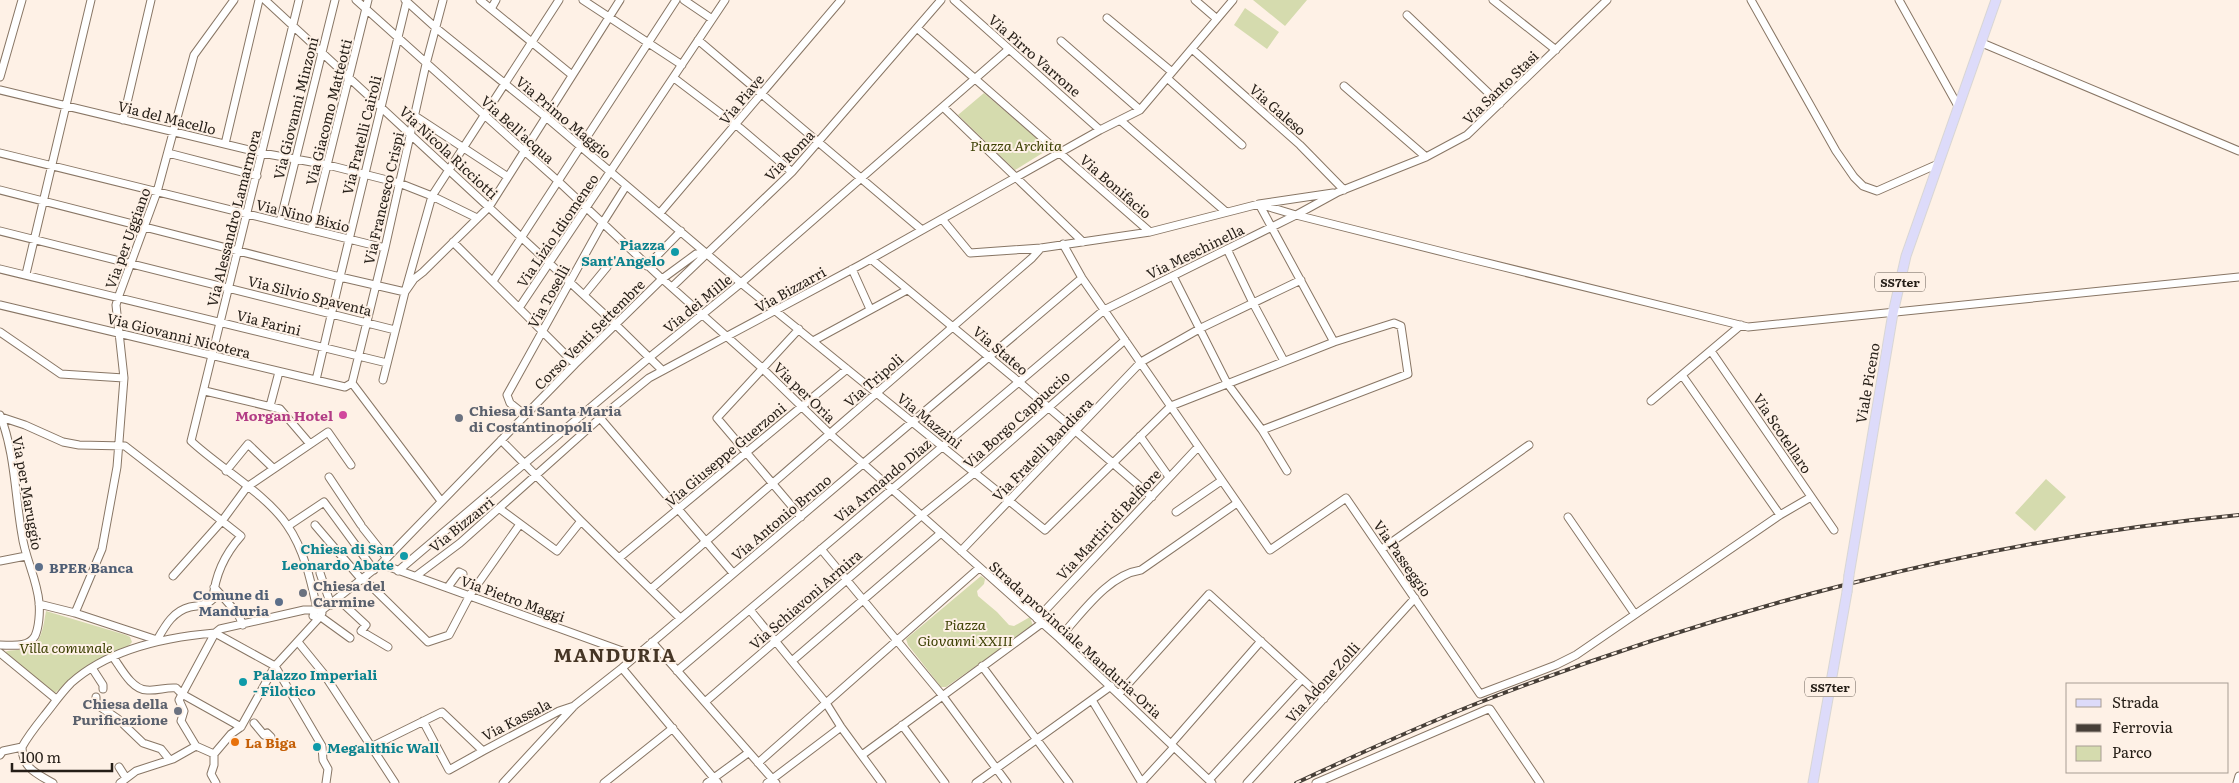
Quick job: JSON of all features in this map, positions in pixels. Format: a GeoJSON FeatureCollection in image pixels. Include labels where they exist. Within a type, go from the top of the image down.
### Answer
{"type":"FeatureCollection","features":[{"type":"Feature","properties":{"kind":"main road","name":"Viale Piceno"},"geometry":{"type":"LineString","coordinates":[[1813,783],[1893,313],[1906,256],[1996,0]]}},
{"type":"Feature","properties":{"kind":"street"},"geometry":{"type":"LineString","coordinates":[[0,76],[22,0]]}},
{"type":"Feature","properties":{"kind":"street"},"geometry":{"type":"LineString","coordinates":[[26,274],[91,0]]}},
{"type":"Feature","properties":{"kind":"street"},"geometry":{"type":"LineString","coordinates":[[123,120],[151,0]]}},
{"type":"Feature","properties":{"kind":"street","name":"Via per Uggiano"},"geometry":{"type":"LineString","coordinates":[[75,613],[102,549],[112,502],[119,446],[124,378],[121,334],[116,305],[157,192],[194,55],[234,0]]}},
{"type":"Feature","properties":{"kind":"street"},"geometry":{"type":"LineString","coordinates":[[225,144],[259,0]]}},
{"type":"Feature","properties":{"kind":"street","name":"Via Nicola Ricciotti"},"geometry":{"type":"LineString","coordinates":[[265,0],[489,206],[662,370]]}},
{"type":"Feature","properties":{"kind":"street","name":"Via Alessandro Lamarmora"},"geometry":{"type":"LineString","coordinates":[[226,471],[191,441],[205,391],[298,0]]}},
{"type":"Feature","properties":{"kind":"street","name":"Via Giovanni Minzoni"},"geometry":{"type":"LineString","coordinates":[[280,222],[335,0]]}},
{"type":"Feature","properties":{"kind":"street","name":"Via Bell'acqua"},"geometry":{"type":"LineString","coordinates":[[356,0],[558,181],[662,279]]}},
{"type":"Feature","properties":{"kind":"street","name":"Via Giacomo Matteotti"},"geometry":{"type":"LineString","coordinates":[[312,230],[368,0]]}},
{"type":"Feature","properties":{"kind":"street","name":"Via Primo Maggio"},"geometry":{"type":"LineString","coordinates":[[407,0],[436,28],[581,146],[610,173],[707,253]]}},
{"type":"Feature","properties":{"kind":"street","name":"Via Fratelli Cairoli"},"geometry":{"type":"LineString","coordinates":[[316,380],[407,0]]}},
{"type":"Feature","properties":{"kind":"street","name":"Via Francesco Crispi"},"geometry":{"type":"LineString","coordinates":[[366,323],[385,248],[426,64],[443,0]]}},
{"type":"Feature","properties":{"kind":"street"},"geometry":{"type":"LineString","coordinates":[[480,0],[572,75]]}},
{"type":"Feature","properties":{"kind":"street"},"geometry":{"type":"LineString","coordinates":[[491,9],[496,0]]}},
{"type":"Feature","properties":{"kind":"street"},"geometry":{"type":"LineString","coordinates":[[382,380],[404,292],[432,196],[558,0]]}},
{"type":"Feature","properties":{"kind":"street"},"geometry":{"type":"LineString","coordinates":[[583,0],[682,65]]}},
{"type":"Feature","properties":{"kind":"street"},"geometry":{"type":"LineString","coordinates":[[404,292],[414,279],[489,206],[620,0]]}},
{"type":"Feature","properties":{"kind":"street"},"geometry":{"type":"LineString","coordinates":[[493,281],[676,0]]}},
{"type":"Feature","properties":{"kind":"street"},"geometry":{"type":"LineString","coordinates":[[684,0],[712,19]]}},
{"type":"Feature","properties":{"kind":"street","name":"Via Lizio Idiomeneo"},"geometry":{"type":"LineString","coordinates":[[519,308],[725,0]]}},
{"type":"Feature","properties":{"kind":"street","name":"Via Piave"},"geometry":{"type":"LineString","coordinates":[[660,213],[841,0]]}},
{"type":"Feature","properties":{"kind":"street","name":"Via Roma"},"geometry":{"type":"LineString","coordinates":[[662,279],[696,254],[707,253],[792,172],[820,142],[941,0]]}},
{"type":"Feature","properties":{"kind":"street","name":"Via Pirro Varrone"},"geometry":{"type":"LineString","coordinates":[[954,0],[1100,130]]}},
{"type":"Feature","properties":{"kind":"street"},"geometry":{"type":"LineString","coordinates":[[1195,0],[1217,19]]}},
{"type":"Feature","properties":{"kind":"street","name":"Via Bizzarri"},"geometry":{"type":"LineString","coordinates":[[416,576],[460,543],[600,418],[649,378],[776,311],[1100,130],[1140,110],[1233,0]]}},
{"type":"Feature","properties":{"kind":"street"},"geometry":{"type":"LineString","coordinates":[[1493,0],[1556,50]]}},
{"type":"Feature","properties":{"kind":"street","name":"Via Santo Stasi"},"geometry":{"type":"LineString","coordinates":[[1296,215],[1341,191],[1426,157],[1467,135],[1607,0]]}},
{"type":"Feature","properties":{"kind":"street"},"geometry":{"type":"LineString","coordinates":[[1751,0],[1836,151],[1854,176],[1864,186],[1878,191],[1938,164]]}},
{"type":"Feature","properties":{"kind":"street"},"geometry":{"type":"LineString","coordinates":[[1899,0],[1958,106]]}},
{"type":"Feature","properties":{"kind":"street"},"geometry":{"type":"LineString","coordinates":[[1407,14],[1500,104]]}},
{"type":"Feature","properties":{"kind":"street"},"geometry":{"type":"LineString","coordinates":[[1107,18],[1170,75],[1242,145]]}},
{"type":"Feature","properties":{"kind":"street"},"geometry":{"type":"LineString","coordinates":[[916,28],[975,79]]}},
{"type":"Feature","properties":{"kind":"street"},"geometry":{"type":"LineString","coordinates":[[698,40],[922,230]]}},
{"type":"Feature","properties":{"kind":"street"},"geometry":{"type":"LineString","coordinates":[[1061,41],[1140,110]]}},
{"type":"Feature","properties":{"kind":"street"},"geometry":{"type":"LineString","coordinates":[[1982,43],[2239,151]]}},
{"type":"Feature","properties":{"kind":"street","name":"Via dei Mille"},"geometry":{"type":"LineString","coordinates":[[398,571],[650,357],[742,283],[1009,49]]}},
{"type":"Feature","properties":{"kind":"street","name":"Via Galeso"},"geometry":{"type":"LineString","coordinates":[[1192,49],[1300,145],[1341,191]]}},
{"type":"Feature","properties":{"kind":"street"},"geometry":{"type":"LineString","coordinates":[[674,78],[728,120],[736,124],[792,172]]}},
{"type":"Feature","properties":{"kind":"street","name":"Via Bonifacio"},"geometry":{"type":"LineString","coordinates":[[975,79],[1150,232]]}},
{"type":"Feature","properties":{"kind":"street"},"geometry":{"type":"LineString","coordinates":[[1344,86],[1426,157]]}},
{"type":"Feature","properties":{"kind":"street","name":"Via del Macello"},"geometry":{"type":"LineString","coordinates":[[0,90],[262,153],[328,165],[399,183],[432,196],[477,218]]}},
{"type":"Feature","properties":{"kind":"street"},"geometry":{"type":"LineString","coordinates":[[943,107],[1083,242]]}},
{"type":"Feature","properties":{"kind":"street"},"geometry":{"type":"LineString","coordinates":[[415,116],[508,177]]}},
{"type":"Feature","properties":{"kind":"street"},"geometry":{"type":"LineString","coordinates":[[1120,120],[1226,212]]}},
{"type":"Feature","properties":{"kind":"street","name":"Via Nino Bixio"},"geometry":{"type":"LineString","coordinates":[[0,153],[385,248]]}},
{"type":"Feature","properties":{"kind":"street"},"geometry":{"type":"LineString","coordinates":[[168,153],[257,176]]}},
{"type":"Feature","properties":{"kind":"street","name":"Via Toselli"},"geometry":{"type":"LineString","coordinates":[[524,416],[510,402],[507,395],[602,224],[626,186]]}},
{"type":"Feature","properties":{"kind":"street"},"geometry":{"type":"LineString","coordinates":[[0,190],[144,228],[404,292]]}},
{"type":"Feature","properties":{"kind":"street","name":"Via Santo Stasi"},"geometry":{"type":"LineString","coordinates":[[942,219],[970,253],[1041,248],[1150,232],[1259,204],[1341,191]]}},
{"type":"Feature","properties":{"kind":"street"},"geometry":{"type":"LineString","coordinates":[[1259,204],[1296,215],[1748,327],[2239,277]]}},
{"type":"Feature","properties":{"kind":"street"},"geometry":{"type":"LineString","coordinates":[[1259,204],[1334,342]]}},
{"type":"Feature","properties":{"kind":"street","name":"Via Meschinella"},"geometry":{"type":"LineString","coordinates":[[1104,310],[1296,215]]}},
{"type":"Feature","properties":{"kind":"street","name":"Via Silvio Spaventa"},"geometry":{"type":"LineString","coordinates":[[0,231],[395,330]]}},
{"type":"Feature","properties":{"kind":"street"},"geometry":{"type":"LineString","coordinates":[[647,266],[681,232]]}},
{"type":"Feature","properties":{"kind":"street"},"geometry":{"type":"LineString","coordinates":[[453,242],[575,364]]}},
{"type":"Feature","properties":{"kind":"street","name":"Via Passeggio"},"geometry":{"type":"LineString","coordinates":[[1063,244],[1082,278],[1270,550],[1346,498],[1480,694],[1556,665],[1576,655],[1634,613],[1780,515],[1811,497]]}},
{"type":"Feature","properties":{"kind":"street","name":"Via Tripoli"},"geometry":{"type":"LineString","coordinates":[[650,589],[774,484],[1032,258],[1041,248]]}},
{"type":"Feature","properties":{"kind":"street"},"geometry":{"type":"LineString","coordinates":[[1227,249],[1284,361]]}},
{"type":"Feature","properties":{"kind":"street"},"geometry":{"type":"LineString","coordinates":[[662,279],[672,287],[707,253]]}},
{"type":"Feature","properties":{"kind":"street","name":"Via Mazzini"},"geometry":{"type":"LineString","coordinates":[[707,253],[1045,530],[1113,463]]}},
{"type":"Feature","properties":{"kind":"street","name":"Via Stateo"},"geometry":{"type":"LineString","coordinates":[[871,259],[989,356],[1152,497]]}},
{"type":"Feature","properties":{"kind":"street"},"geometry":{"type":"LineString","coordinates":[[584,295],[607,267]]}},
{"type":"Feature","properties":{"kind":"street","name":"Via Farini"},"geometry":{"type":"LineString","coordinates":[[0,268],[387,363]]}},
{"type":"Feature","properties":{"kind":"street"},"geometry":{"type":"LineString","coordinates":[[852,269],[870,310]]}},
{"type":"Feature","properties":{"kind":"street"},"geometry":{"type":"LineString","coordinates":[[1173,276],[1227,382],[1262,430],[1287,471]]}},
{"type":"Feature","properties":{"kind":"street","name":"Via Antonio Bruno"},"geometry":{"type":"LineString","coordinates":[[503,783],[575,705],[622,668],[1082,278]]}},
{"type":"Feature","properties":{"kind":"street","name":"Corso Venti Settembre"},"geometry":{"type":"LineString","coordinates":[[363,579],[381,564],[575,364],[662,279]]}},
{"type":"Feature","properties":{"kind":"street","name":"Via Fratelli Bandiera"},"geometry":{"type":"LineString","coordinates":[[961,551],[1141,362],[1200,328],[1301,280]]}},
{"type":"Feature","properties":{"kind":"street","name":"Via per Oria"},"geometry":{"type":"LineString","coordinates":[[672,287],[762,368],[830,434],[922,515]]}},
{"type":"Feature","properties":{"kind":"street"},"geometry":{"type":"LineString","coordinates":[[813,341],[907,290]]}},
{"type":"Feature","properties":{"kind":"street","name":"Via Giovanni Nicotera"},"geometry":{"type":"LineString","coordinates":[[0,305],[346,387],[352,383]]}},
{"type":"Feature","properties":{"kind":"street","name":"Via Armando Diaz"},"geometry":{"type":"LineString","coordinates":[[677,671],[1104,310]]}},
{"type":"Feature","properties":{"kind":"street"},"geometry":{"type":"LineString","coordinates":[[366,323],[352,383],[441,501]]}},
{"type":"Feature","properties":{"kind":"street"},"geometry":{"type":"LineString","coordinates":[[1113,463],[1171,406],[1227,382],[1334,342],[1394,323],[1401,326],[1408,374],[1262,430]]}},
{"type":"Feature","properties":{"kind":"street"},"geometry":{"type":"LineString","coordinates":[[1651,401],[1741,325]]}},
{"type":"Feature","properties":{"kind":"street"},"geometry":{"type":"LineString","coordinates":[[799,330],[717,418],[801,516]]}},
{"type":"Feature","properties":{"kind":"street"},"geometry":{"type":"LineString","coordinates":[[0,332],[61,374],[124,378]]}},
{"type":"Feature","properties":{"kind":"street","name":"Via Borgo Cappuccio"},"geometry":{"type":"LineString","coordinates":[[922,515],[974,473],[1047,407],[1126,340]]}},
{"type":"Feature","properties":{"kind":"street","name":"Via Scotellaro"},"geometry":{"type":"LineString","coordinates":[[1711,350],[1834,530]]}},
{"type":"Feature","properties":{"kind":"street","name":"Via Giuseppe Guerzoni"},"geometry":{"type":"LineString","coordinates":[[619,558],[847,369]]}},
{"type":"Feature","properties":{"kind":"street"},"geometry":{"type":"LineString","coordinates":[[270,406],[279,372]]}},
{"type":"Feature","properties":{"kind":"street"},"geometry":{"type":"LineString","coordinates":[[1682,375],[1780,515]]}},
{"type":"Feature","properties":{"kind":"street"},"geometry":{"type":"LineString","coordinates":[[205,391],[280,409],[310,444]]}},
{"type":"Feature","properties":{"kind":"street"},"geometry":{"type":"LineString","coordinates":[[1,416],[63,442],[79,445],[125,446],[240,536],[230,549],[214,587],[213,599],[203,606],[189,607],[170,619],[157,640]]}},
{"type":"Feature","properties":{"kind":"street","name":"Via per Maruggio"},"geometry":{"type":"LineString","coordinates":[[0,645],[24,644],[32,641],[36,634],[39,604],[37,589],[26,556],[1,416]]}},
{"type":"Feature","properties":{"kind":"street"},"geometry":{"type":"LineString","coordinates":[[600,418],[679,508],[733,574]]}},
{"type":"Feature","properties":{"kind":"street"},"geometry":{"type":"LineString","coordinates":[[173,576],[222,521],[247,487],[328,432],[351,465]]}},
{"type":"Feature","properties":{"kind":"street"},"geometry":{"type":"LineString","coordinates":[[1140,436],[1169,477]]}},
{"type":"Feature","properties":{"kind":"street"},"geometry":{"type":"LineString","coordinates":[[501,440],[680,618]]}},
{"type":"Feature","properties":{"kind":"street"},"geometry":{"type":"LineString","coordinates":[[273,468],[248,444],[226,471],[274,510],[288,526],[307,568],[319,613]]}},
{"type":"Feature","properties":{"kind":"street"},"geometry":{"type":"LineString","coordinates":[[1382,549],[1529,445]]}},
{"type":"Feature","properties":{"kind":"street","name":"Via Martiri di Belfiore"},"geometry":{"type":"LineString","coordinates":[[1040,621],[1198,447]]}},
{"type":"Feature","properties":{"kind":"street"},"geometry":{"type":"LineString","coordinates":[[329,477],[362,526],[386,557]]}},
{"type":"Feature","properties":{"kind":"street"},"geometry":{"type":"LineString","coordinates":[[1176,512],[1221,481]]}},
{"type":"Feature","properties":{"kind":"street"},"geometry":{"type":"LineString","coordinates":[[288,526],[324,502],[374,570]]}},
{"type":"Feature","properties":{"kind":"street"},"geometry":{"type":"LineString","coordinates":[[1059,638],[1113,582],[1132,572],[1141,570],[1237,503]]}},
{"type":"Feature","properties":{"kind":"street"},"geometry":{"type":"LineString","coordinates":[[500,509],[557,551],[581,521]]}},
{"type":"Feature","properties":{"kind":"street","name":"Strada provinciale Manduria-Oria"},"geometry":{"type":"LineString","coordinates":[[922,515],[1059,638],[1211,782]]}},
{"type":"Feature","properties":{"kind":"street","name":"Via Schiavoni Armira"},"geometry":{"type":"LineString","coordinates":[[705,702],[922,515]]}},
{"type":"Feature","properties":{"kind":"street"},"geometry":{"type":"LineString","coordinates":[[1568,518],[1634,613]]}},
{"type":"Feature","properties":{"kind":"street"},"geometry":{"type":"LineString","coordinates":[[315,525],[333,548],[428,642],[449,635],[470,595],[520,524]]}},
{"type":"Feature","properties":{"kind":"street"},"geometry":{"type":"LineString","coordinates":[[792,660],[941,533]]}},
{"type":"Feature","properties":{"kind":"street"},"geometry":{"type":"LineString","coordinates":[[821,549],[942,695],[1007,783]]}},
{"type":"Feature","properties":{"kind":"street"},"geometry":{"type":"LineString","coordinates":[[0,561],[26,556]]}},
{"type":"Feature","properties":{"kind":"street","name":"Via Pietro Maggi"},"geometry":{"type":"LineString","coordinates":[[381,564],[636,656]]}},
{"type":"Feature","properties":{"kind":"street"},"geometry":{"type":"LineString","coordinates":[[758,763],[980,568]]}},
{"type":"Feature","properties":{"kind":"street"},"geometry":{"type":"LineString","coordinates":[[448,588],[459,572],[463,574]]}},
{"type":"Feature","properties":{"kind":"street"},"geometry":{"type":"LineString","coordinates":[[320,573],[331,604]]}},
{"type":"Feature","properties":{"kind":"street"},"geometry":{"type":"LineString","coordinates":[[216,783],[211,774],[214,765],[214,754],[231,734],[241,727],[275,666],[298,642],[319,613],[363,579]]}},
{"type":"Feature","properties":{"kind":"street"},"geometry":{"type":"LineString","coordinates":[[214,587],[238,614],[243,625]]}},
{"type":"Feature","properties":{"kind":"street"},"geometry":{"type":"LineString","coordinates":[[1119,694],[1209,594],[1324,699]]}},
{"type":"Feature","properties":{"kind":"street","name":"Via Adone Zolli"},"geometry":{"type":"LineString","coordinates":[[1247,783],[1415,598]]}},
{"type":"Feature","properties":{"kind":"street"},"geometry":{"type":"LineString","coordinates":[[338,599],[366,625],[361,631],[388,646]]}},
{"type":"Feature","properties":{"kind":"street"},"geometry":{"type":"LineString","coordinates":[[39,604],[75,613],[157,640]]}},
{"type":"Feature","properties":{"kind":"street"},"geometry":{"type":"LineString","coordinates":[[214,754],[196,746],[182,720],[184,710],[179,700],[215,633],[220,629],[304,610],[319,613],[350,638]]}},
{"type":"Feature","properties":{"kind":"street"},"geometry":{"type":"LineString","coordinates":[[750,610],[826,703],[882,783]]}},
{"type":"Feature","properties":{"kind":"street"},"geometry":{"type":"LineString","coordinates":[[862,755],[1040,621]]}},
{"type":"Feature","properties":{"kind":"street"},"geometry":{"type":"LineString","coordinates":[[53,783],[40,780],[24,762],[22,748],[56,699],[72,683],[92,668],[113,657],[157,640],[215,633],[275,666],[322,746],[323,760],[328,769],[326,783]]}},
{"type":"Feature","properties":{"kind":"street"},"geometry":{"type":"LineString","coordinates":[[135,634],[139,641],[135,649]]}},
{"type":"Feature","properties":{"kind":"street"},"geometry":{"type":"LineString","coordinates":[[1092,700],[1141,783],[1260,641]]}},
{"type":"Feature","properties":{"kind":"street"},"geometry":{"type":"LineString","coordinates":[[298,642],[324,674],[395,783]]}},
{"type":"Feature","properties":{"kind":"street"},"geometry":{"type":"LineString","coordinates":[[652,642],[758,763],[772,782],[841,727]]}},
{"type":"Feature","properties":{"kind":"street"},"geometry":{"type":"LineString","coordinates":[[0,653],[56,699]]}},
{"type":"Feature","properties":{"kind":"street"},"geometry":{"type":"LineString","coordinates":[[113,657],[132,682],[140,689],[176,688],[182,694],[241,727]]}},
{"type":"Feature","properties":{"kind":"street"},"geometry":{"type":"LineString","coordinates":[[982,666],[1069,783]]}},
{"type":"Feature","properties":{"kind":"street"},"geometry":{"type":"LineString","coordinates":[[92,668],[103,685],[103,689]]}},
{"type":"Feature","properties":{"kind":"street"},"geometry":{"type":"LineString","coordinates":[[622,668],[716,780]]}},
{"type":"Feature","properties":{"kind":"street"},"geometry":{"type":"LineString","coordinates":[[1211,782],[1302,679]]}},
{"type":"Feature","properties":{"kind":"street"},"geometry":{"type":"LineString","coordinates":[[976,783],[1110,686]]}},
{"type":"Feature","properties":{"kind":"street"},"geometry":{"type":"LineString","coordinates":[[96,701],[143,743],[162,750],[169,759]]}},
{"type":"Feature","properties":{"kind":"street","name":"Via Kassala"},"geometry":{"type":"LineString","coordinates":[[371,747],[442,712],[483,751],[559,711],[575,705]]}},
{"type":"Feature","properties":{"kind":"street"},"geometry":{"type":"LineString","coordinates":[[1316,783],[1488,709],[1540,783]]}},
{"type":"Feature","properties":{"kind":"street"},"geometry":{"type":"LineString","coordinates":[[423,721],[450,770],[483,751]]}},
{"type":"Feature","properties":{"kind":"street"},"geometry":{"type":"LineString","coordinates":[[254,723],[264,735],[267,733],[271,737]]}},
{"type":"Feature","properties":{"kind":"street"},"geometry":{"type":"LineString","coordinates":[[902,725],[945,783]]}},
{"type":"Feature","properties":{"kind":"street"},"geometry":{"type":"LineString","coordinates":[[604,783],[673,728]]}},
{"type":"Feature","properties":{"kind":"street"},"geometry":{"type":"LineString","coordinates":[[119,767],[122,782],[136,771],[169,759],[196,746]]}},
{"type":"Feature","properties":{"kind":"street"},"geometry":{"type":"LineString","coordinates":[[0,755],[4,751],[22,748]]}},
{"type":"Feature","properties":{"kind":"street"},"geometry":{"type":"LineString","coordinates":[[707,783],[716,780],[748,752]]}},
{"type":"Feature","properties":{"kind":"street"},"geometry":{"type":"LineString","coordinates":[[2237,783],[2239,776]]}},
{"type":"Feature","properties":{"kind":"green space"},"geometry":{"type":"Polygon","coordinates":[[[1253,0],[1307,0],[1285,26],[1253,0]]]}},
{"type":"Feature","properties":{"kind":"green space"},"geometry":{"type":"Polygon","coordinates":[[[1245,8],[1279,32],[1267,49],[1234,25],[1245,8]]]}},
{"type":"Feature","properties":{"kind":"green space","name":"Piazza Archita"},"geometry":{"type":"Polygon","coordinates":[[[984,93],[1049,149],[1015,170],[958,115],[984,93]]]}},
{"type":"Feature","properties":{"kind":"green space"},"geometry":{"type":"Polygon","coordinates":[[[2046,479],[2066,497],[2035,531],[2015,513],[2046,479]]]}},
{"type":"Feature","properties":{"kind":"green space","name":"Piazza Giovanni XXIII"},"geometry":{"type":"Polygon","coordinates":[[[981,576],[985,579],[984,584],[977,591],[978,596],[1009,625],[1014,626],[1030,617],[1033,626],[946,687],[941,687],[908,645],[906,639],[981,576]]]}},
{"type":"Feature","properties":{"kind":"green space","name":"Villa comunale"},"geometry":{"type":"Polygon","coordinates":[[[46,611],[126,635],[130,637],[132,642],[124,649],[84,670],[55,693],[5,652],[27,649],[37,642],[42,632],[46,611]]]}},
{"type":"Feature","properties":{"kind":"railway"},"geometry":{"type":"LineString","coordinates":[[1296,783],[1473,705],[1658,639],[1753,610],[1849,584],[1946,561],[2141,526],[2239,515]]}},
{"type":"Feature","properties":{"kind":"place","name":"Piazza Sant'Angelo"},"geometry":{"type":"Point","coordinates":[675,252]}},
{"type":"Feature","properties":{"kind":"place","name":"Morgan Hotel"},"geometry":{"type":"Point","coordinates":[343,415]}},
{"type":"Feature","properties":{"kind":"place","name":"Chiesa di Santa Maria di Costantinopoli"},"geometry":{"type":"Point","coordinates":[459,418]}},
{"type":"Feature","properties":{"kind":"place","name":"Chiesa di San Leonardo Abate"},"geometry":{"type":"Point","coordinates":[404,556]}},
{"type":"Feature","properties":{"kind":"place","name":"BPER Banca"},"geometry":{"type":"Point","coordinates":[39,567]}},
{"type":"Feature","properties":{"kind":"place","name":"Chiesa del Carmine"},"geometry":{"type":"Point","coordinates":[303,593]}},
{"type":"Feature","properties":{"kind":"place","name":"Comune di Manduria"},"geometry":{"type":"Point","coordinates":[279,602]}},
{"type":"Feature","properties":{"kind":"place","name":"Palazzo Imperiali - Filotico"},"geometry":{"type":"Point","coordinates":[243,682]}},
{"type":"Feature","properties":{"kind":"place","name":"Chiesa della Purificazione"},"geometry":{"type":"Point","coordinates":[178,711]}},
{"type":"Feature","properties":{"kind":"place","name":"La Biga"},"geometry":{"type":"Point","coordinates":[235,742]}},
{"type":"Feature","properties":{"kind":"place","name":"Megalithic Wall"},"geometry":{"type":"Point","coordinates":[317,747]}},
{"type":"Feature","properties":{"kind":"district","name":"MANDURIA"},"geometry":{"type":"Point","coordinates":[615,654]}}]}
